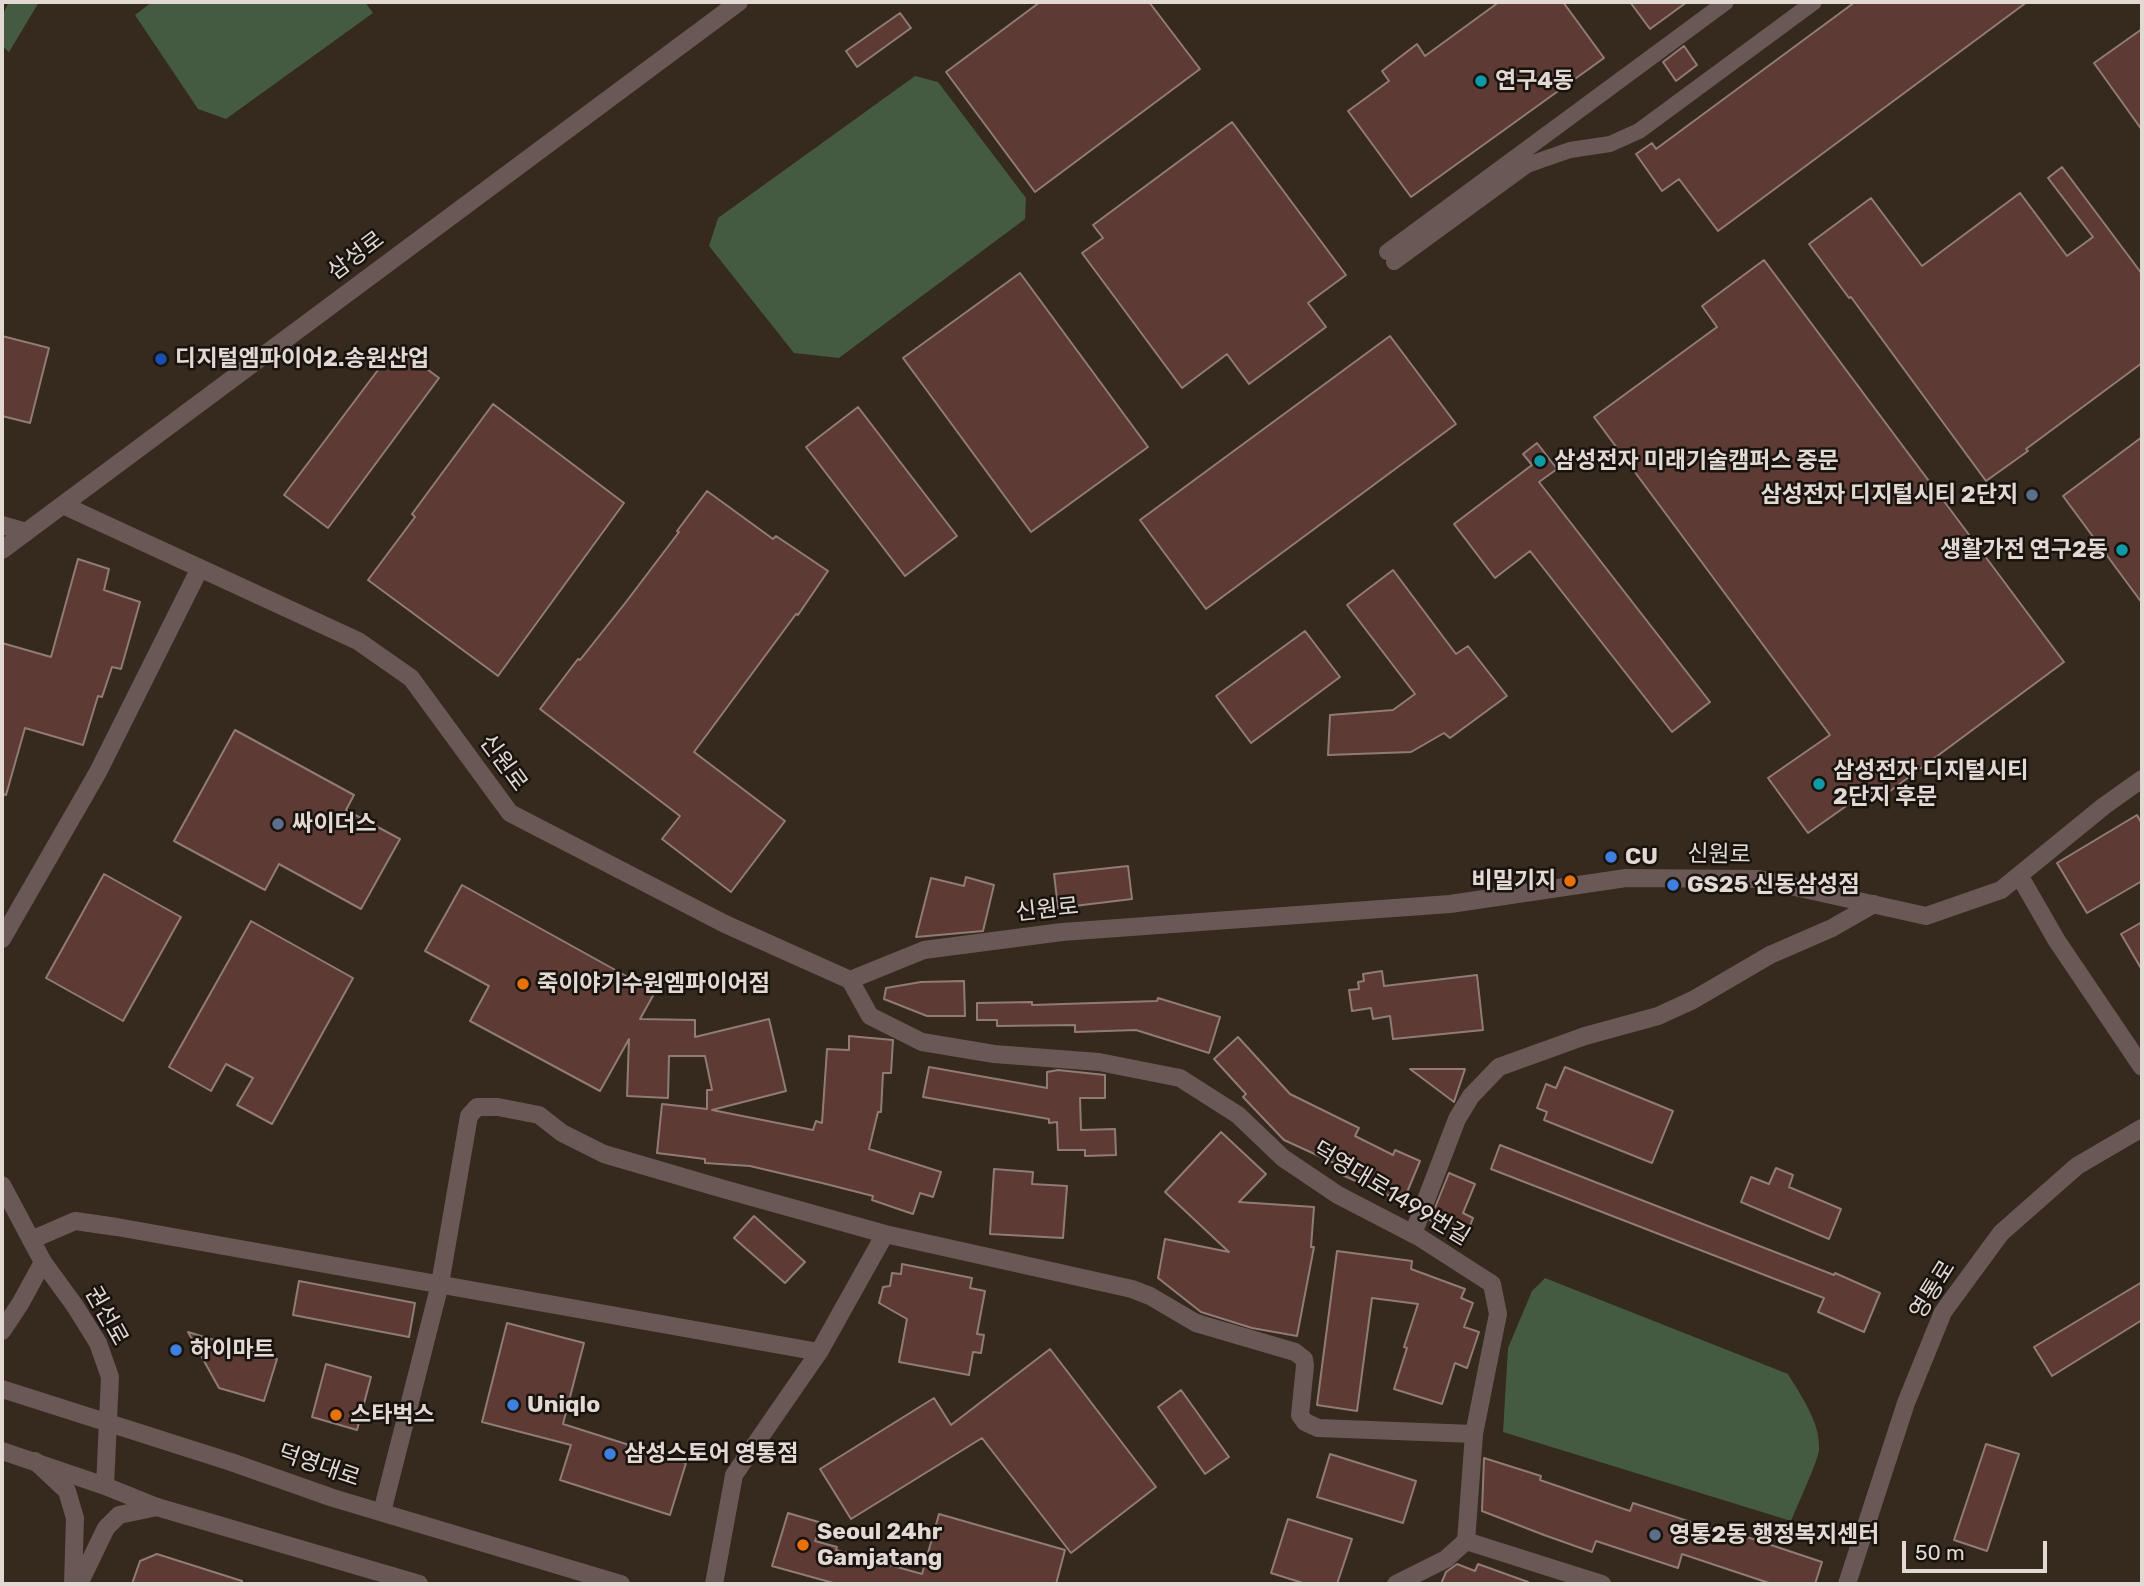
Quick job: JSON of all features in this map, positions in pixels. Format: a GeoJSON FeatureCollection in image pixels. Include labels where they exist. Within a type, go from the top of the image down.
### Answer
{"type":"FeatureCollection","features":[{"type":"Feature","properties":{"kind":"street","name":"삼성로"},"geometry":{"type":"LineString","coordinates":[[2,550],[739,2]]}},
{"type":"Feature","properties":{"kind":"street"},"geometry":{"type":"LineString","coordinates":[[1726,2],[1391,257],[1527,165],[1570,150],[1611,144],[1639,131],[1814,2]]}},
{"type":"Feature","properties":{"kind":"street","name":"신원로"},"geometry":{"type":"LineString","coordinates":[[63,505],[358,641],[411,678],[510,813],[725,924],[850,980],[924,950],[1048,934],[1450,904],[1626,878],[1759,879],[1926,916],[2001,890],[2104,806],[2142,779]]}},
{"type":"Feature","properties":{"kind":"street"},"geometry":{"type":"LineString","coordinates":[[2,525],[26,532]]}},
{"type":"Feature","properties":{"kind":"street"},"geometry":{"type":"LineString","coordinates":[[2,939],[98,772],[200,568]]}},
{"type":"Feature","properties":{"kind":"street"},"geometry":{"type":"LineString","coordinates":[[2019,875],[2057,941],[2142,1067]]}},
{"type":"Feature","properties":{"kind":"street"},"geometry":{"type":"LineString","coordinates":[[1413,1234],[1457,1119],[1471,1096],[1499,1067],[1586,1036],[1658,1016],[1693,1000],[1770,955],[1832,928],[1874,904]]}},
{"type":"Feature","properties":{"kind":"street","name":"덕영대로1499번길"},"geometry":{"type":"LineString","coordinates":[[850,980],[870,1016],[922,1042],[994,1054],[1098,1062],[1180,1078],[1238,1115],[1283,1158],[1338,1195],[1413,1234],[1492,1284],[1498,1314],[1474,1434],[1466,1541]]}},
{"type":"Feature","properties":{"kind":"street"},"geometry":{"type":"LineString","coordinates":[[382,1513],[440,1284],[469,1116],[477,1107],[499,1107],[539,1115],[562,1133],[604,1154],[885,1234],[1132,1289],[1150,1296],[1196,1323],[1295,1352],[1304,1359],[1305,1366],[1300,1415],[1305,1422],[1318,1428],[1474,1434]]}},
{"type":"Feature","properties":{"kind":"street","name":"영통로"},"geometry":{"type":"LineString","coordinates":[[1847,1584],[1906,1403],[1943,1312],[2001,1233],[2077,1166],[2142,1128]]}},
{"type":"Feature","properties":{"kind":"street","name":"권선로"},"geometry":{"type":"LineString","coordinates":[[2,1185],[43,1262],[75,1306],[97,1343],[110,1377],[105,1486]]}},
{"type":"Feature","properties":{"kind":"street"},"geometry":{"type":"LineString","coordinates":[[31,1240],[75,1221],[819,1352]]}},
{"type":"Feature","properties":{"kind":"street"},"geometry":{"type":"LineString","coordinates":[[714,1584],[734,1475],[819,1352],[885,1234]]}},
{"type":"Feature","properties":{"kind":"street"},"geometry":{"type":"LineString","coordinates":[[2,1331],[43,1262]]}},
{"type":"Feature","properties":{"kind":"street","name":"덕영대로"},"geometry":{"type":"LineString","coordinates":[[2,1389],[382,1513],[621,1584]]}},
{"type":"Feature","properties":{"kind":"street"},"geometry":{"type":"LineString","coordinates":[[2,1451],[157,1507],[419,1584]]}},
{"type":"Feature","properties":{"kind":"street"},"geometry":{"type":"LineString","coordinates":[[35,1461],[67,1491],[75,1518],[73,1584]]}},
{"type":"Feature","properties":{"kind":"street"},"geometry":{"type":"LineString","coordinates":[[79,1584],[106,1528],[119,1515],[157,1507]]}},
{"type":"Feature","properties":{"kind":"street"},"geometry":{"type":"LineString","coordinates":[[1396,1584],[1446,1559],[1466,1541],[1602,1584]]}},
{"type":"Feature","properties":{"kind":"green space"},"geometry":{"type":"Polygon","coordinates":[[[9,2],[39,2],[9,52],[2,46],[2,15],[9,2]]]}},
{"type":"Feature","properties":{"kind":"green space"},"geometry":{"type":"Polygon","coordinates":[[[152,2],[365,2],[373,13],[226,119],[198,109],[135,15],[152,2]]]}},
{"type":"Feature","properties":{"kind":"green space"},"geometry":{"type":"Polygon","coordinates":[[[915,76],[938,82],[1026,198],[1025,219],[839,358],[794,353],[709,246],[718,218],[915,76]]]}},
{"type":"Feature","properties":{"kind":"green space"},"geometry":{"type":"Polygon","coordinates":[[[1545,1278],[1788,1374],[1813,1420],[1819,1440],[1819,1450],[1811,1474],[1791,1521],[1503,1432],[1508,1348],[1532,1291],[1545,1278]]]}},
{"type":"Feature","properties":{"kind":"building"},"geometry":{"type":"Polygon","coordinates":[[[1040,2],[1149,2],[1200,69],[1035,192],[946,72],[1040,2]]]}},
{"type":"Feature","properties":{"kind":"building","name":"연구4동"},"geometry":{"type":"Polygon","coordinates":[[[1499,2],[1563,2],[1604,58],[1411,197],[1348,111],[1389,81],[1382,71],[1417,44],[1425,56],[1499,2]]]}},
{"type":"Feature","properties":{"kind":"building"},"geometry":{"type":"Polygon","coordinates":[[[1630,2],[1687,2],[1650,29],[1630,2]]]}},
{"type":"Feature","properties":{"kind":"building"},"geometry":{"type":"Polygon","coordinates":[[[1855,2],[2027,2],[1718,231],[1679,179],[1662,191],[1636,154],[1652,143],[1656,149],[1855,2]]]}},
{"type":"Feature","properties":{"kind":"building"},"geometry":{"type":"Polygon","coordinates":[[[900,13],[911,28],[857,67],[846,51],[900,13]]]}},
{"type":"Feature","properties":{"kind":"building"},"geometry":{"type":"Polygon","coordinates":[[[2142,29],[2142,130],[2094,63],[2142,29]]]}},
{"type":"Feature","properties":{"kind":"building"},"geometry":{"type":"Polygon","coordinates":[[[1684,46],[1697,65],[1676,81],[1663,62],[1684,46]]]}},
{"type":"Feature","properties":{"kind":"building"},"geometry":{"type":"Polygon","coordinates":[[[1232,122],[1346,275],[1308,303],[1326,327],[1249,384],[1227,354],[1182,388],[1082,253],[1103,238],[1093,225],[1232,122]]]}},
{"type":"Feature","properties":{"kind":"building"},"geometry":{"type":"Polygon","coordinates":[[[2062,167],[2142,274],[2142,363],[1986,481],[1809,244],[1871,198],[1922,266],[2020,193],[2067,256],[2093,237],[2048,178],[2062,167]]]}},
{"type":"Feature","properties":{"kind":"building"},"geometry":{"type":"Polygon","coordinates":[[[1764,260],[2064,662],[1878,800],[1869,790],[1808,833],[1768,778],[1830,735],[1594,417],[1717,327],[1702,306],[1764,260]]]}},
{"type":"Feature","properties":{"kind":"building"},"geometry":{"type":"Polygon","coordinates":[[[1020,273],[1148,447],[1031,532],[903,358],[1020,273]]]}},
{"type":"Feature","properties":{"kind":"building"},"geometry":{"type":"Polygon","coordinates":[[[2,336],[49,348],[30,423],[2,416],[2,336]]]}},
{"type":"Feature","properties":{"kind":"building"},"geometry":{"type":"Polygon","coordinates":[[[1390,336],[1456,424],[1206,609],[1140,520],[1390,336]]]}},
{"type":"Feature","properties":{"kind":"building"},"geometry":{"type":"Polygon","coordinates":[[[396,346],[439,378],[328,528],[284,495],[396,346]]]}},
{"type":"Feature","properties":{"kind":"building"},"geometry":{"type":"Polygon","coordinates":[[[493,404],[624,503],[498,676],[368,580],[415,517],[412,514],[493,404]]]}},
{"type":"Feature","properties":{"kind":"building"},"geometry":{"type":"Polygon","coordinates":[[[858,407],[957,536],[905,576],[806,447],[858,407]]]}},
{"type":"Feature","properties":{"kind":"building","name":"생활가전 연구2동"},"geometry":{"type":"Polygon","coordinates":[[[2142,437],[2142,603],[2063,496],[2142,437]]]}},
{"type":"Feature","properties":{"kind":"building"},"geometry":{"type":"Polygon","coordinates":[[[1537,443],[1557,469],[1539,482],[1710,702],[1672,732],[1530,551],[1495,578],[1454,524],[1532,465],[1523,454],[1537,443]]]}},
{"type":"Feature","properties":{"kind":"building"},"geometry":{"type":"Polygon","coordinates":[[[707,491],[773,539],[776,536],[828,571],[694,752],[785,821],[731,892],[662,839],[680,816],[540,709],[626,602],[707,491]]]}},
{"type":"Feature","properties":{"kind":"building"},"geometry":{"type":"Polygon","coordinates":[[[78,559],[109,569],[104,590],[140,602],[121,669],[112,667],[102,697],[98,696],[83,745],[25,728],[6,795],[2,794],[2,643],[51,657],[78,559]]]}},
{"type":"Feature","properties":{"kind":"building"},"geometry":{"type":"Polygon","coordinates":[[[1393,570],[1456,654],[1468,646],[1507,696],[1450,738],[1444,733],[1411,752],[1328,755],[1330,715],[1393,710],[1415,694],[1347,605],[1393,570]]]}},
{"type":"Feature","properties":{"kind":"building"},"geometry":{"type":"Polygon","coordinates":[[[1305,631],[1340,677],[1251,743],[1216,696],[1305,631]]]}},
{"type":"Feature","properties":{"kind":"building","name":"싸이더스"},"geometry":{"type":"Polygon","coordinates":[[[235,730],[354,795],[346,810],[400,839],[361,909],[279,864],[265,890],[174,841],[235,730]]]}},
{"type":"Feature","properties":{"kind":"building"},"geometry":{"type":"Polygon","coordinates":[[[2137,815],[2142,824],[2142,881],[2087,913],[2057,863],[2137,815]]]}},
{"type":"Feature","properties":{"kind":"building"},"geometry":{"type":"Polygon","coordinates":[[[1128,866],[1132,899],[1058,908],[1054,874],[1128,866]]]}},
{"type":"Feature","properties":{"kind":"building"},"geometry":{"type":"Polygon","coordinates":[[[104,874],[181,917],[123,1021],[46,978],[104,874]]]}},
{"type":"Feature","properties":{"kind":"building"},"geometry":{"type":"Polygon","coordinates":[[[966,877],[994,885],[983,931],[916,937],[931,878],[964,886],[966,877]]]}},
{"type":"Feature","properties":{"kind":"building"},"geometry":{"type":"Polygon","coordinates":[[[462,885],[655,992],[640,1019],[695,1020],[695,1037],[769,1019],[786,1091],[712,1110],[813,1130],[816,1121],[822,1123],[827,1049],[849,1050],[849,1036],[893,1040],[891,1073],[883,1073],[881,1112],[878,1112],[869,1149],[941,1172],[933,1197],[920,1193],[913,1214],[872,1200],[873,1196],[822,1183],[750,1166],[705,1163],[705,1159],[657,1153],[662,1104],[707,1109],[707,1090],[712,1090],[705,1056],[669,1056],[668,1098],[627,1096],[629,1039],[600,1091],[470,1021],[489,986],[425,951],[462,885]]]}},
{"type":"Feature","properties":{"kind":"building"},"geometry":{"type":"Polygon","coordinates":[[[251,921],[353,978],[272,1124],[237,1105],[253,1078],[226,1064],[211,1091],[169,1067],[251,921]]]}},
{"type":"Feature","properties":{"kind":"building"},"geometry":{"type":"Polygon","coordinates":[[[2142,922],[2142,970],[2121,934],[2142,922]]]}},
{"type":"Feature","properties":{"kind":"building"},"geometry":{"type":"Polygon","coordinates":[[[1382,971],[1384,986],[1477,975],[1483,1030],[1393,1039],[1390,1016],[1373,1019],[1371,1008],[1352,1011],[1349,990],[1359,989],[1358,982],[1364,981],[1363,974],[1382,971]]]}},
{"type":"Feature","properties":{"kind":"building"},"geometry":{"type":"Polygon","coordinates":[[[964,981],[965,1016],[927,1016],[884,999],[886,988],[921,982],[964,981]]]}},
{"type":"Feature","properties":{"kind":"building"},"geometry":{"type":"Polygon","coordinates":[[[1158,998],[1220,1017],[1209,1053],[1136,1030],[1075,1032],[1075,1025],[997,1026],[997,1020],[977,1020],[977,1003],[1032,1002],[1032,1005],[1157,1001],[1158,998]]]}},
{"type":"Feature","properties":{"kind":"building"},"geometry":{"type":"Polygon","coordinates":[[[1238,1037],[1290,1094],[1359,1128],[1355,1136],[1393,1155],[1395,1150],[1420,1161],[1403,1202],[1340,1174],[1343,1167],[1284,1140],[1243,1097],[1246,1094],[1214,1059],[1238,1037]]]}},
{"type":"Feature","properties":{"kind":"building"},"geometry":{"type":"Polygon","coordinates":[[[929,1067],[1047,1088],[1047,1072],[1058,1070],[1105,1075],[1105,1098],[1080,1098],[1081,1130],[1115,1129],[1116,1155],[1085,1156],[1085,1150],[1058,1150],[1057,1122],[1049,1123],[1049,1119],[923,1097],[929,1067]]]}},
{"type":"Feature","properties":{"kind":"building"},"geometry":{"type":"Polygon","coordinates":[[[1565,1067],[1673,1111],[1652,1163],[1544,1120],[1547,1112],[1537,1108],[1546,1084],[1556,1088],[1565,1067]]]}},
{"type":"Feature","properties":{"kind":"building"},"geometry":{"type":"Polygon","coordinates":[[[1410,1069],[1465,1069],[1454,1102],[1410,1069]]]}},
{"type":"Feature","properties":{"kind":"building"},"geometry":{"type":"Polygon","coordinates":[[[1221,1132],[1266,1174],[1239,1202],[1314,1207],[1311,1247],[1314,1247],[1297,1336],[1252,1328],[1201,1312],[1158,1278],[1165,1239],[1229,1252],[1165,1192],[1221,1132]]]}},
{"type":"Feature","properties":{"kind":"building"},"geometry":{"type":"Polygon","coordinates":[[[1500,1145],[1834,1275],[1835,1273],[1880,1293],[1864,1332],[1818,1312],[1824,1298],[1491,1169],[1500,1145]]]}},
{"type":"Feature","properties":{"kind":"building"},"geometry":{"type":"Polygon","coordinates":[[[1776,1168],[1793,1175],[1789,1187],[1841,1209],[1829,1239],[1741,1202],[1751,1177],[1769,1184],[1776,1168]]]}},
{"type":"Feature","properties":{"kind":"building"},"geometry":{"type":"Polygon","coordinates":[[[994,1169],[1033,1172],[1032,1184],[1067,1186],[1063,1238],[990,1234],[994,1169]]]}},
{"type":"Feature","properties":{"kind":"building"},"geometry":{"type":"Polygon","coordinates":[[[1449,1173],[1475,1184],[1463,1213],[1473,1218],[1466,1235],[1430,1220],[1449,1173]]]}},
{"type":"Feature","properties":{"kind":"building"},"geometry":{"type":"Polygon","coordinates":[[[754,1216],[805,1262],[785,1283],[734,1238],[754,1216]]]}},
{"type":"Feature","properties":{"kind":"building"},"geometry":{"type":"Polygon","coordinates":[[[1337,1251],[1412,1261],[1411,1269],[1465,1289],[1461,1298],[1473,1303],[1464,1327],[1479,1332],[1467,1368],[1455,1363],[1442,1404],[1394,1389],[1418,1304],[1372,1298],[1357,1411],[1317,1405],[1337,1251]]]}},
{"type":"Feature","properties":{"kind":"building"},"geometry":{"type":"Polygon","coordinates":[[[902,1264],[972,1278],[970,1288],[985,1291],[977,1334],[984,1335],[981,1353],[973,1352],[969,1375],[899,1362],[907,1319],[879,1303],[883,1287],[890,1286],[892,1273],[901,1274],[902,1264]]]}},
{"type":"Feature","properties":{"kind":"building"},"geometry":{"type":"Polygon","coordinates":[[[299,1281],[415,1303],[409,1337],[293,1315],[299,1281]]]}},
{"type":"Feature","properties":{"kind":"building"},"geometry":{"type":"Polygon","coordinates":[[[2142,1282],[2142,1320],[2052,1376],[2034,1347],[2142,1282]]]}},
{"type":"Feature","properties":{"kind":"building"},"geometry":{"type":"Polygon","coordinates":[[[507,1323],[584,1343],[563,1424],[686,1463],[670,1515],[560,1480],[571,1445],[482,1422],[507,1323]]]}},
{"type":"Feature","properties":{"kind":"building"},"geometry":{"type":"Polygon","coordinates":[[[188,1332],[277,1359],[264,1401],[219,1388],[188,1332]]]}},
{"type":"Feature","properties":{"kind":"building"},"geometry":{"type":"Polygon","coordinates":[[[1050,1349],[1156,1487],[1071,1553],[982,1438],[851,1519],[820,1469],[934,1398],[951,1425],[1050,1349]]]}},
{"type":"Feature","properties":{"kind":"building"},"geometry":{"type":"Polygon","coordinates":[[[326,1364],[371,1377],[357,1430],[312,1417],[326,1364]]]}},
{"type":"Feature","properties":{"kind":"building"},"geometry":{"type":"Polygon","coordinates":[[[1181,1390],[1229,1457],[1205,1474],[1158,1407],[1181,1390]]]}},
{"type":"Feature","properties":{"kind":"building"},"geometry":{"type":"Polygon","coordinates":[[[1986,1444],[2019,1454],[1987,1551],[1954,1540],[1986,1444]]]}},
{"type":"Feature","properties":{"kind":"building"},"geometry":{"type":"Polygon","coordinates":[[[1330,1454],[1416,1481],[1403,1523],[1317,1497],[1330,1454]]]}},
{"type":"Feature","properties":{"kind":"building"},"geometry":{"type":"Polygon","coordinates":[[[1484,1458],[1541,1476],[1540,1480],[1630,1511],[1633,1503],[1712,1529],[1714,1526],[1822,1562],[1815,1584],[1772,1584],[1682,1554],[1678,1568],[1596,1541],[1592,1552],[1544,1535],[1482,1511],[1484,1458]]]}},
{"type":"Feature","properties":{"kind":"building"},"geometry":{"type":"Polygon","coordinates":[[[788,1513],[822,1523],[815,1541],[837,1547],[836,1550],[922,1574],[939,1514],[1065,1550],[1056,1584],[837,1584],[772,1566],[788,1513]]]}},
{"type":"Feature","properties":{"kind":"building"},"geometry":{"type":"Polygon","coordinates":[[[1288,1519],[1352,1539],[1337,1584],[1306,1584],[1271,1573],[1288,1519]]]}},
{"type":"Feature","properties":{"kind":"building"},"geometry":{"type":"Polygon","coordinates":[[[157,1554],[242,1581],[242,1584],[132,1584],[140,1561],[157,1554]]]}},
{"type":"Feature","properties":{"kind":"building"},"geometry":{"type":"Polygon","coordinates":[[[1457,1564],[1475,1571],[1478,1564],[1528,1582],[1441,1584],[1446,1572],[1457,1564]]]}},
{"type":"Feature","properties":{"kind":"place","name":"연구4동"},"geometry":{"type":"Point","coordinates":[1481,81]}},
{"type":"Feature","properties":{"kind":"place","name":"디지털엠파이어2.송원산업"},"geometry":{"type":"Point","coordinates":[161,359]}},
{"type":"Feature","properties":{"kind":"place","name":"삼성전자 미래기술캠퍼스 중문"},"geometry":{"type":"Point","coordinates":[1540,461]}},
{"type":"Feature","properties":{"kind":"place","name":"삼성전자 디지털시티 2단지"},"geometry":{"type":"Point","coordinates":[2032,495]}},
{"type":"Feature","properties":{"kind":"place","name":"생활가전 연구2동"},"geometry":{"type":"Point","coordinates":[2122,550]}},
{"type":"Feature","properties":{"kind":"place","name":"삼성전자 디지털시티 2단지 후문"},"geometry":{"type":"Point","coordinates":[1819,784]}},
{"type":"Feature","properties":{"kind":"place","name":"싸이더스"},"geometry":{"type":"Point","coordinates":[278,824]}},
{"type":"Feature","properties":{"kind":"place","name":"CU"},"geometry":{"type":"Point","coordinates":[1611,857]}},
{"type":"Feature","properties":{"kind":"place","name":"비밀기지"},"geometry":{"type":"Point","coordinates":[1570,881]}},
{"type":"Feature","properties":{"kind":"place","name":"GS25 신동삼성점"},"geometry":{"type":"Point","coordinates":[1673,885]}},
{"type":"Feature","properties":{"kind":"place","name":"죽이야기수원엠파이어점"},"geometry":{"type":"Point","coordinates":[523,984]}},
{"type":"Feature","properties":{"kind":"place","name":"하이마트"},"geometry":{"type":"Point","coordinates":[176,1350]}},
{"type":"Feature","properties":{"kind":"place","name":"Uniqlo"},"geometry":{"type":"Point","coordinates":[513,1405]}},
{"type":"Feature","properties":{"kind":"place","name":"스타벅스"},"geometry":{"type":"Point","coordinates":[336,1415]}},
{"type":"Feature","properties":{"kind":"place","name":"삼성스토어 영통점"},"geometry":{"type":"Point","coordinates":[610,1454]}},
{"type":"Feature","properties":{"kind":"place","name":"영통2동 행정복지센터"},"geometry":{"type":"Point","coordinates":[1655,1535]}},
{"type":"Feature","properties":{"kind":"place","name":"Seoul 24hr Gamjatang"},"geometry":{"type":"Point","coordinates":[803,1545]}}]}
